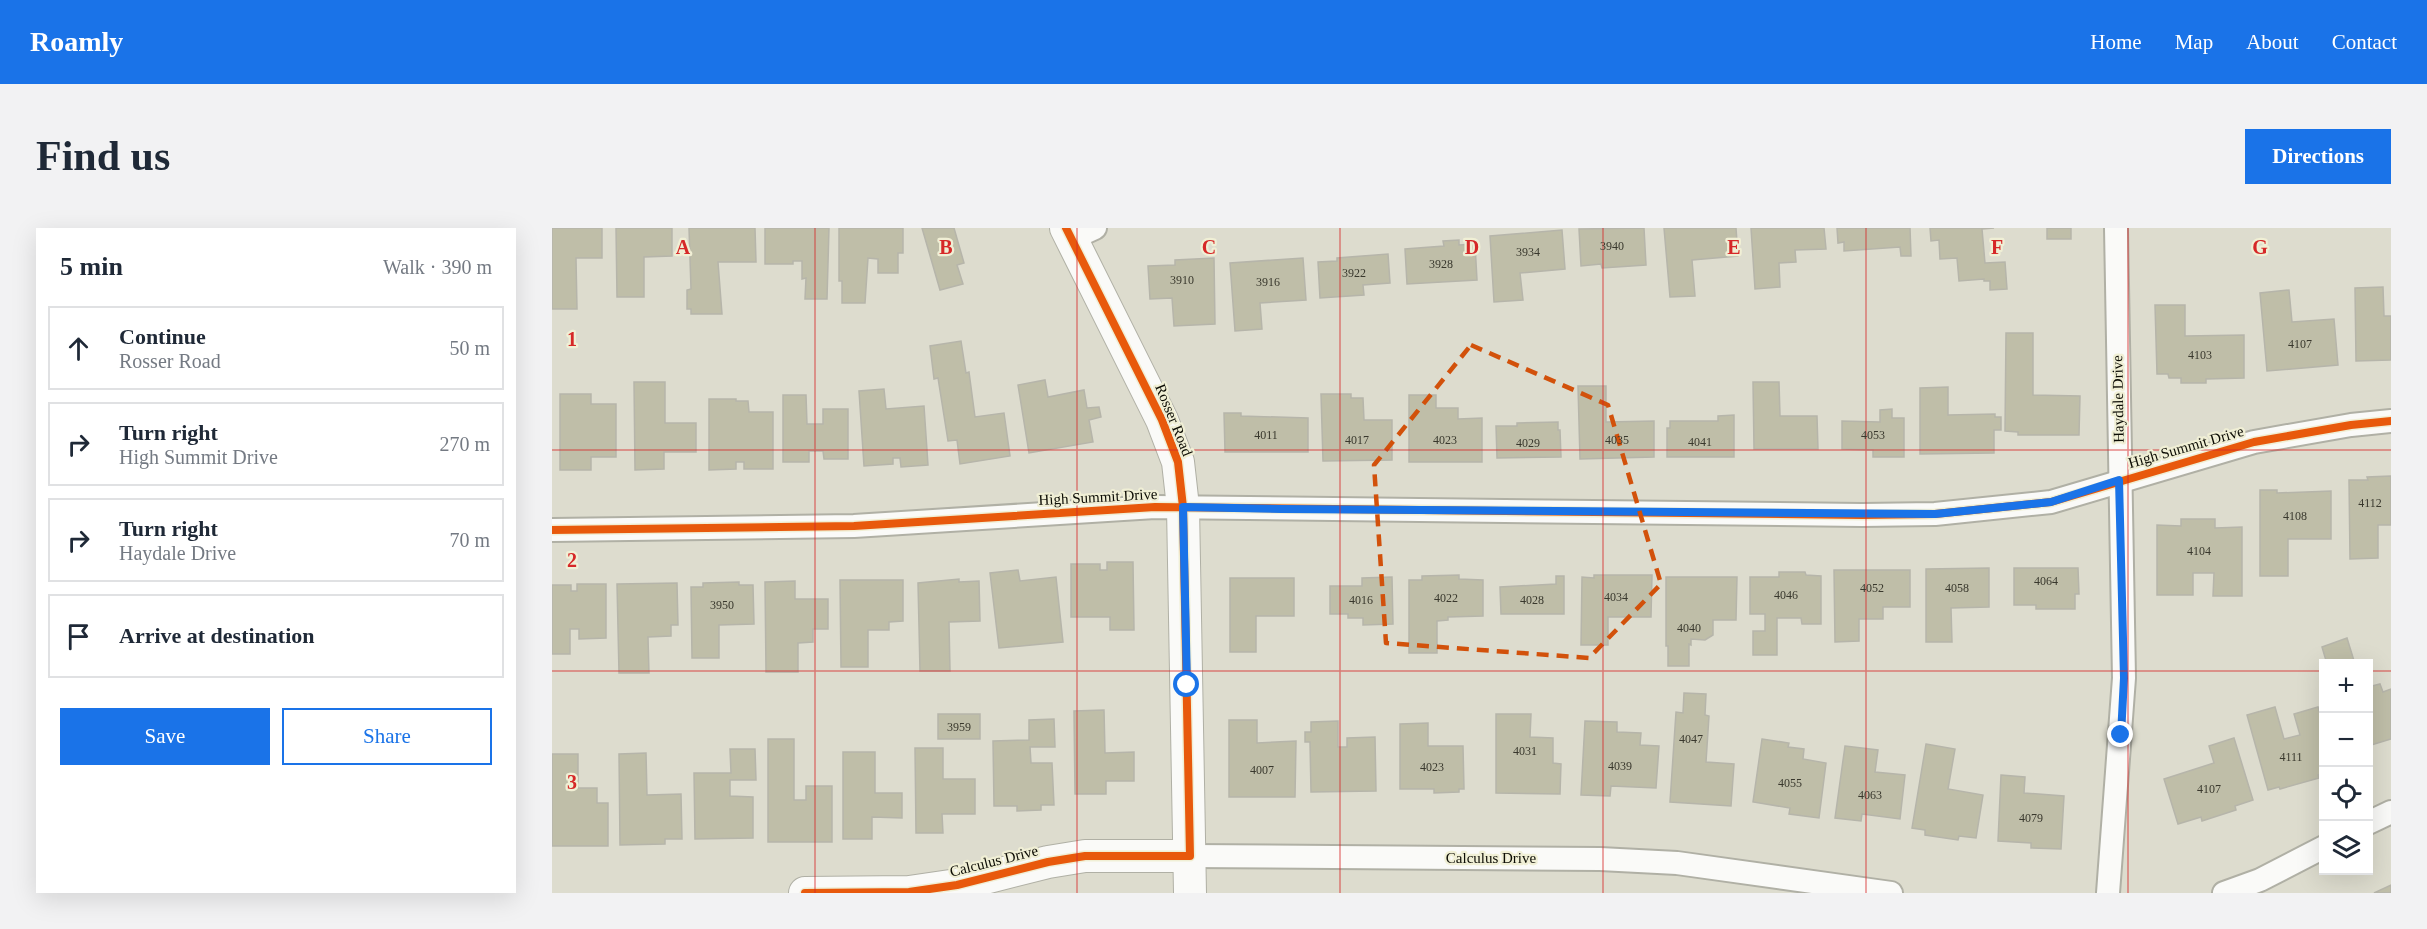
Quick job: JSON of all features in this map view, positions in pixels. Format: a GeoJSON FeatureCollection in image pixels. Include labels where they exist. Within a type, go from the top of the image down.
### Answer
{"type":"FeatureCollection","features":[{"type":"Feature","properties":{"kind":"street","name":"Haydale Drive"},"geometry":{"type":"LineString","coordinates":[[2108,893],[2124,678],[2116,228]]}},
{"type":"Feature","properties":{"kind":"street","name":"Rosser Road"},"geometry":{"type":"LineString","coordinates":[[1078,232],[1162,420],[1178,462],[1183,507],[1190,893]]}},
{"type":"Feature","properties":{"kind":"street","name":"High Summit Drive"},"geometry":{"type":"LineString","coordinates":[[552,530],[854,526],[1123,508],[1183,507],[1412,511],[1935,514],[2051,502],[2119,480],[2254,442],[2351,425],[2391,421]]}},
{"type":"Feature","properties":{"kind":"street"},"geometry":{"type":"LineString","coordinates":[[2372,821],[2391,812]]}},
{"type":"Feature","properties":{"kind":"street"},"geometry":{"type":"LineString","coordinates":[[2224,893],[2260,880],[2319,850]]}},
{"type":"Feature","properties":{"kind":"street","name":"Calculus Drive"},"geometry":{"type":"LineString","coordinates":[[805,893],[909,892],[1085,856],[1190,856],[1600,859],[1677,863],[1891,893]]}},
{"type":"Feature","properties":{"kind":"highlighted area"},"geometry":{"type":"Polygon","coordinates":[[[1471,345],[1608,405],[1661,584],[1589,658],[1386,643],[1374,465],[1471,345]]]}},
{"type":"Feature","properties":{"kind":"building"},"geometry":{"type":"Polygon","coordinates":[[[552,228],[602,228],[602,258],[576,258],[577,309],[552,309],[552,228]]]}},
{"type":"Feature","properties":{"kind":"building"},"geometry":{"type":"Polygon","coordinates":[[[616,228],[672,228],[672,256],[644,257],[644,297],[617,297],[616,228]]]}},
{"type":"Feature","properties":{"kind":"building"},"geometry":{"type":"Polygon","coordinates":[[[689,228],[755,228],[756,262],[718,262],[722,314],[691,314],[691,309],[687,309],[687,290],[691,289],[689,228]]]}},
{"type":"Feature","properties":{"kind":"building"},"geometry":{"type":"Polygon","coordinates":[[[765,228],[829,228],[827,299],[805,299],[806,278],[802,279],[802,261],[793,261],[793,264],[765,264],[765,228]]]}},
{"type":"Feature","properties":{"kind":"building"},"geometry":{"type":"Polygon","coordinates":[[[839,228],[903,228],[903,253],[898,253],[898,273],[878,273],[878,259],[868,258],[865,303],[842,303],[842,281],[839,281],[839,228]]]}},
{"type":"Feature","properties":{"kind":"building"},"geometry":{"type":"Polygon","coordinates":[[[922,228],[954,228],[964,263],[957,265],[963,284],[940,290],[922,228]]]}},
{"type":"Feature","properties":{"kind":"building"},"geometry":{"type":"Polygon","coordinates":[[[1644,228],[1646,265],[1602,268],[1601,264],[1581,266],[1579,229],[1644,228]]]}},
{"type":"Feature","properties":{"kind":"building"},"geometry":{"type":"Polygon","coordinates":[[[1664,228],[1736,228],[1738,256],[1692,260],[1695,296],[1670,297],[1664,228]]]}},
{"type":"Feature","properties":{"kind":"building"},"geometry":{"type":"Polygon","coordinates":[[[1751,228],[1824,228],[1826,249],[1795,250],[1796,262],[1779,263],[1780,287],[1755,289],[1751,228]]]}},
{"type":"Feature","properties":{"kind":"building"},"geometry":{"type":"Polygon","coordinates":[[[1837,228],[1910,228],[1911,256],[1901,256],[1900,247],[1844,251],[1844,242],[1838,243],[1837,228]]]}},
{"type":"Feature","properties":{"kind":"building"},"geometry":{"type":"Polygon","coordinates":[[[1930,228],[1994,228],[1982,229],[1985,263],[2005,262],[2007,289],[1990,290],[1990,281],[1984,281],[1984,279],[1959,281],[1957,258],[1940,259],[1939,240],[1931,241],[1930,228]]]}},
{"type":"Feature","properties":{"kind":"building"},"geometry":{"type":"Polygon","coordinates":[[[2047,228],[2071,228],[2071,239],[2047,239],[2047,228]]]}},
{"type":"Feature","properties":{"kind":"building"},"geometry":{"type":"Polygon","coordinates":[[[1562,230],[1565,269],[1520,273],[1523,300],[1494,302],[1490,236],[1562,230]]]}},
{"type":"Feature","properties":{"kind":"building"},"geometry":{"type":"Polygon","coordinates":[[[1459,240],[1459,245],[1475,244],[1477,280],[1407,284],[1405,249],[1444,246],[1443,241],[1459,240]]]}},
{"type":"Feature","properties":{"kind":"building"},"geometry":{"type":"Polygon","coordinates":[[[1388,254],[1390,283],[1363,285],[1364,295],[1320,298],[1318,262],[1337,261],[1337,258],[1388,254]]]}},
{"type":"Feature","properties":{"kind":"building"},"geometry":{"type":"Polygon","coordinates":[[[1214,258],[1215,324],[1174,326],[1172,298],[1150,299],[1148,266],[1175,265],[1175,260],[1214,258]]]}},
{"type":"Feature","properties":{"kind":"building"},"geometry":{"type":"Polygon","coordinates":[[[1303,258],[1306,300],[1260,303],[1262,329],[1235,331],[1230,263],[1303,258]]]}},
{"type":"Feature","properties":{"kind":"building"},"geometry":{"type":"Polygon","coordinates":[[[2383,287],[2384,316],[2391,316],[2391,360],[2356,361],[2355,288],[2383,287]]]}},
{"type":"Feature","properties":{"kind":"building"},"geometry":{"type":"Polygon","coordinates":[[[2289,290],[2292,322],[2334,319],[2338,365],[2267,371],[2260,293],[2289,290]]]}},
{"type":"Feature","properties":{"kind":"building"},"geometry":{"type":"Polygon","coordinates":[[[2155,305],[2185,305],[2185,336],[2244,335],[2244,378],[2206,379],[2206,383],[2181,383],[2181,378],[2169,378],[2168,374],[2157,374],[2155,305]]]}},
{"type":"Feature","properties":{"kind":"building"},"geometry":{"type":"Polygon","coordinates":[[[2006,333],[2033,333],[2033,395],[2080,396],[2079,435],[2018,435],[2018,432],[2005,431],[2006,333]]]}},
{"type":"Feature","properties":{"kind":"building"},"geometry":{"type":"Polygon","coordinates":[[[961,341],[966,373],[969,372],[975,417],[1004,413],[1010,456],[960,464],[957,440],[948,441],[938,378],[934,379],[930,346],[961,341]]]}},
{"type":"Feature","properties":{"kind":"building"},"geometry":{"type":"Polygon","coordinates":[[[1045,380],[1048,397],[1084,390],[1087,408],[1099,407],[1101,417],[1089,420],[1093,442],[1029,453],[1018,385],[1045,380]]]}},
{"type":"Feature","properties":{"kind":"building"},"geometry":{"type":"Polygon","coordinates":[[[634,382],[665,382],[665,423],[696,423],[696,452],[664,452],[664,469],[635,470],[634,382]]]}},
{"type":"Feature","properties":{"kind":"building"},"geometry":{"type":"Polygon","coordinates":[[[1753,382],[1779,382],[1780,416],[1817,416],[1818,449],[1754,449],[1753,382]]]}},
{"type":"Feature","properties":{"kind":"building"},"geometry":{"type":"Polygon","coordinates":[[[1578,386],[1606,386],[1606,422],[1654,421],[1654,457],[1580,459],[1578,386]]]}},
{"type":"Feature","properties":{"kind":"building"},"geometry":{"type":"Polygon","coordinates":[[[1948,387],[1948,415],[1995,414],[1995,417],[2001,417],[2001,430],[1994,430],[1994,453],[1920,454],[1920,388],[1948,387]]]}},
{"type":"Feature","properties":{"kind":"building"},"geometry":{"type":"Polygon","coordinates":[[[884,389],[886,409],[924,406],[928,465],[901,467],[900,458],[893,458],[893,464],[864,466],[859,391],[884,389]]]}},
{"type":"Feature","properties":{"kind":"building"},"geometry":{"type":"Polygon","coordinates":[[[560,394],[591,394],[591,404],[616,404],[616,457],[591,457],[591,470],[560,470],[560,394]]]}},
{"type":"Feature","properties":{"kind":"building"},"geometry":{"type":"Polygon","coordinates":[[[1321,394],[1351,394],[1351,398],[1363,398],[1364,420],[1392,420],[1392,460],[1323,461],[1321,394]]]}},
{"type":"Feature","properties":{"kind":"building"},"geometry":{"type":"Polygon","coordinates":[[[783,395],[806,395],[807,424],[823,424],[823,409],[848,409],[848,459],[824,459],[823,451],[809,451],[809,462],[783,462],[783,395]]]}},
{"type":"Feature","properties":{"kind":"building"},"geometry":{"type":"Polygon","coordinates":[[[1409,395],[1436,395],[1436,408],[1458,408],[1458,419],[1482,418],[1482,462],[1409,462],[1409,395]]]}},
{"type":"Feature","properties":{"kind":"building"},"geometry":{"type":"Polygon","coordinates":[[[709,399],[748,401],[749,412],[773,412],[773,469],[744,469],[744,462],[736,462],[736,469],[709,470],[709,399]]]}},
{"type":"Feature","properties":{"kind":"building"},"geometry":{"type":"Polygon","coordinates":[[[1892,409],[1892,418],[1904,418],[1904,457],[1873,457],[1873,450],[1842,449],[1842,421],[1880,422],[1880,410],[1892,409]]]}},
{"type":"Feature","properties":{"kind":"building"},"geometry":{"type":"Polygon","coordinates":[[[1224,413],[1241,413],[1241,416],[1308,418],[1308,452],[1225,452],[1224,413]]]}},
{"type":"Feature","properties":{"kind":"building"},"geometry":{"type":"Polygon","coordinates":[[[1734,415],[1734,457],[1667,457],[1667,428],[1670,428],[1670,421],[1718,421],[1718,416],[1734,415]]]}},
{"type":"Feature","properties":{"kind":"building"},"geometry":{"type":"Polygon","coordinates":[[[1558,422],[1561,457],[1497,458],[1496,426],[1558,422]]]}},
{"type":"Feature","properties":{"kind":"building"},"geometry":{"type":"Polygon","coordinates":[[[2391,476],[2391,525],[2378,525],[2378,558],[2350,559],[2349,480],[2368,480],[2367,477],[2391,476]]]}},
{"type":"Feature","properties":{"kind":"building"},"geometry":{"type":"Polygon","coordinates":[[[2260,490],[2277,490],[2277,493],[2331,491],[2331,539],[2288,539],[2288,576],[2260,576],[2260,490]]]}},
{"type":"Feature","properties":{"kind":"building"},"geometry":{"type":"Polygon","coordinates":[[[2181,519],[2215,519],[2215,528],[2242,527],[2242,596],[2213,596],[2214,573],[2193,573],[2193,595],[2157,595],[2157,525],[2181,526],[2181,519]]]}},
{"type":"Feature","properties":{"kind":"building"},"geometry":{"type":"Polygon","coordinates":[[[1107,562],[1133,562],[1134,630],[1110,630],[1110,617],[1071,617],[1071,564],[1100,564],[1100,570],[1107,570],[1107,562]]]}},
{"type":"Feature","properties":{"kind":"building"},"geometry":{"type":"Polygon","coordinates":[[[1989,568],[1989,607],[1951,608],[1952,642],[1926,642],[1926,569],[1989,568]]]}},
{"type":"Feature","properties":{"kind":"building"},"geometry":{"type":"Polygon","coordinates":[[[2014,568],[2078,568],[2079,594],[2075,594],[2075,609],[2036,609],[2036,605],[2014,605],[2014,568]]]}},
{"type":"Feature","properties":{"kind":"building"},"geometry":{"type":"Polygon","coordinates":[[[1018,570],[1020,581],[1056,577],[1063,642],[999,648],[990,573],[1018,570]]]}},
{"type":"Feature","properties":{"kind":"building"},"geometry":{"type":"Polygon","coordinates":[[[1834,570],[1910,570],[1910,607],[1883,607],[1883,619],[1859,619],[1859,641],[1835,642],[1834,570]]]}},
{"type":"Feature","properties":{"kind":"building"},"geometry":{"type":"Polygon","coordinates":[[[1779,572],[1805,572],[1806,575],[1821,576],[1821,624],[1802,624],[1801,618],[1777,618],[1777,655],[1753,655],[1753,631],[1765,631],[1765,614],[1750,614],[1750,577],[1779,577],[1779,572]]]}},
{"type":"Feature","properties":{"kind":"building"},"geometry":{"type":"Polygon","coordinates":[[[1459,575],[1459,579],[1483,580],[1483,616],[1448,617],[1448,620],[1437,621],[1437,653],[1409,653],[1409,580],[1422,580],[1422,576],[1459,575]]]}},
{"type":"Feature","properties":{"kind":"building"},"geometry":{"type":"Polygon","coordinates":[[[1594,575],[1652,575],[1651,617],[1608,617],[1608,645],[1581,645],[1582,577],[1594,578],[1594,575]]]}},
{"type":"Feature","properties":{"kind":"building"},"geometry":{"type":"Polygon","coordinates":[[[1556,576],[1564,576],[1564,614],[1501,614],[1500,587],[1556,584],[1556,576]]]}},
{"type":"Feature","properties":{"kind":"building"},"geometry":{"type":"Polygon","coordinates":[[[1392,577],[1393,624],[1363,625],[1363,618],[1348,618],[1348,614],[1330,614],[1330,586],[1362,586],[1362,578],[1392,577]]]}},
{"type":"Feature","properties":{"kind":"building"},"geometry":{"type":"Polygon","coordinates":[[[1666,577],[1737,577],[1736,620],[1713,620],[1713,635],[1705,640],[1691,639],[1689,666],[1668,666],[1666,577]]]}},
{"type":"Feature","properties":{"kind":"building"},"geometry":{"type":"Polygon","coordinates":[[[1230,578],[1294,578],[1294,616],[1256,616],[1256,652],[1230,652],[1230,578]]]}},
{"type":"Feature","properties":{"kind":"building"},"geometry":{"type":"Polygon","coordinates":[[[959,579],[959,582],[979,581],[980,621],[949,622],[950,671],[920,671],[918,583],[959,579]]]}},
{"type":"Feature","properties":{"kind":"building"},"geometry":{"type":"Polygon","coordinates":[[[840,580],[903,580],[903,621],[889,622],[889,630],[868,630],[868,667],[841,667],[840,580]]]}},
{"type":"Feature","properties":{"kind":"building"},"geometry":{"type":"Polygon","coordinates":[[[795,581],[795,599],[828,599],[828,629],[813,629],[813,642],[798,643],[798,672],[766,672],[765,582],[795,581]]]}},
{"type":"Feature","properties":{"kind":"building"},"geometry":{"type":"Polygon","coordinates":[[[739,582],[739,585],[753,585],[754,624],[719,625],[719,658],[692,658],[691,587],[703,587],[703,583],[739,582]]]}},
{"type":"Feature","properties":{"kind":"building"},"geometry":{"type":"Polygon","coordinates":[[[677,583],[678,625],[671,625],[671,636],[648,637],[649,673],[619,673],[617,584],[677,583]]]}},
{"type":"Feature","properties":{"kind":"building"},"geometry":{"type":"Polygon","coordinates":[[[577,584],[606,584],[606,638],[579,639],[579,629],[570,629],[570,654],[552,654],[552,585],[571,585],[571,591],[577,591],[577,584]]]}},
{"type":"Feature","properties":{"kind":"building"},"geometry":{"type":"Polygon","coordinates":[[[2347,638],[2353,659],[2326,659],[2322,647],[2347,638]]]}},
{"type":"Feature","properties":{"kind":"building"},"geometry":{"type":"Polygon","coordinates":[[[2380,684],[2383,692],[2391,689],[2391,739],[2373,744],[2373,713],[2373,686],[2380,684]]]}},
{"type":"Feature","properties":{"kind":"building"},"geometry":{"type":"Polygon","coordinates":[[[1684,693],[1706,694],[1705,715],[1709,716],[1706,762],[1734,764],[1731,806],[1670,802],[1676,712],[1683,713],[1684,693]]]}},
{"type":"Feature","properties":{"kind":"building"},"geometry":{"type":"Polygon","coordinates":[[[2275,707],[2284,739],[2300,735],[2294,714],[2318,707],[2319,778],[2268,790],[2247,715],[2275,707]]]}},
{"type":"Feature","properties":{"kind":"building"},"geometry":{"type":"Polygon","coordinates":[[[1104,710],[1105,753],[1134,752],[1134,781],[1106,781],[1106,794],[1075,794],[1074,711],[1104,710]]]}},
{"type":"Feature","properties":{"kind":"building"},"geometry":{"type":"Polygon","coordinates":[[[938,714],[980,714],[980,739],[938,739],[938,714]]]}},
{"type":"Feature","properties":{"kind":"building"},"geometry":{"type":"Polygon","coordinates":[[[1496,714],[1531,714],[1530,737],[1553,738],[1553,763],[1561,764],[1560,794],[1496,793],[1496,714]]]}},
{"type":"Feature","properties":{"kind":"building"},"geometry":{"type":"Polygon","coordinates":[[[1054,719],[1055,747],[1030,747],[1031,763],[1052,763],[1054,805],[1041,805],[1041,810],[1017,811],[1017,806],[994,806],[993,741],[1029,740],[1029,720],[1054,719]]]}},
{"type":"Feature","properties":{"kind":"building"},"geometry":{"type":"Polygon","coordinates":[[[1229,720],[1257,720],[1257,743],[1296,741],[1295,797],[1229,797],[1229,720]]]}},
{"type":"Feature","properties":{"kind":"building"},"geometry":{"type":"Polygon","coordinates":[[[1338,721],[1338,747],[1347,747],[1347,738],[1375,737],[1376,791],[1311,792],[1310,742],[1305,742],[1305,732],[1311,732],[1311,722],[1338,721]]]}},
{"type":"Feature","properties":{"kind":"building"},"geometry":{"type":"Polygon","coordinates":[[[1585,721],[1617,722],[1617,732],[1641,733],[1640,745],[1659,746],[1656,788],[1611,786],[1610,796],[1581,795],[1585,721]]]}},
{"type":"Feature","properties":{"kind":"building"},"geometry":{"type":"Polygon","coordinates":[[[1428,723],[1428,746],[1463,746],[1464,789],[1459,789],[1459,792],[1434,793],[1434,789],[1400,789],[1400,724],[1428,723]]]}},
{"type":"Feature","properties":{"kind":"building"},"geometry":{"type":"Polygon","coordinates":[[[2234,738],[2253,800],[2235,806],[2236,810],[2202,821],[2201,817],[2178,824],[2164,779],[2214,763],[2209,746],[2234,738]]]}},
{"type":"Feature","properties":{"kind":"building"},"geometry":{"type":"Polygon","coordinates":[[[768,739],[794,739],[794,800],[806,800],[806,786],[832,786],[832,842],[768,842],[768,739]]]}},
{"type":"Feature","properties":{"kind":"building"},"geometry":{"type":"Polygon","coordinates":[[[1762,739],[1789,743],[1788,747],[1804,749],[1803,759],[1826,763],[1819,818],[1789,814],[1790,808],[1753,802],[1762,739]]]}},
{"type":"Feature","properties":{"kind":"building"},"geometry":{"type":"Polygon","coordinates":[[[1926,744],[1955,749],[1948,789],[1983,795],[1976,838],[1959,836],[1958,840],[1925,835],[1925,830],[1912,828],[1926,744]]]}},
{"type":"Feature","properties":{"kind":"building"},"geometry":{"type":"Polygon","coordinates":[[[1845,746],[1878,750],[1875,772],[1905,775],[1900,819],[1862,814],[1861,821],[1835,818],[1845,746]]]}},
{"type":"Feature","properties":{"kind":"building"},"geometry":{"type":"Polygon","coordinates":[[[915,748],[943,748],[943,779],[975,779],[975,814],[942,814],[943,833],[916,833],[915,748]]]}},
{"type":"Feature","properties":{"kind":"building"},"geometry":{"type":"Polygon","coordinates":[[[730,749],[755,749],[756,780],[730,780],[730,796],[753,797],[753,838],[695,839],[694,773],[731,773],[730,749]]]}},
{"type":"Feature","properties":{"kind":"building"},"geometry":{"type":"Polygon","coordinates":[[[843,752],[875,752],[875,793],[902,793],[902,818],[872,817],[872,839],[843,839],[843,752]]]}},
{"type":"Feature","properties":{"kind":"building"},"geometry":{"type":"Polygon","coordinates":[[[646,753],[647,795],[681,794],[682,839],[665,839],[665,844],[620,845],[619,754],[646,753]]]}},
{"type":"Feature","properties":{"kind":"building"},"geometry":{"type":"Polygon","coordinates":[[[552,754],[578,754],[578,788],[597,788],[597,803],[608,803],[608,846],[552,846],[552,754]]]}},
{"type":"Feature","properties":{"kind":"building"},"geometry":{"type":"Polygon","coordinates":[[[2001,775],[2025,777],[2024,793],[2064,796],[2061,849],[2031,848],[2031,843],[1998,841],[2001,775]]]}},
{"type":"Feature","properties":{"kind":"building"},"geometry":{"type":"Polygon","coordinates":[[[2391,885],[2391,893],[2374,893],[2391,885]]]}},
{"type":"Feature","properties":{"kind":"cycle path"},"geometry":{"type":"LineString","coordinates":[[805,893],[909,892],[957,885],[1048,862],[1085,856],[1190,856],[1183,507],[1178,462],[1162,420],[1066,228]]}},
{"type":"Feature","properties":{"kind":"cycle path"},"geometry":{"type":"LineString","coordinates":[[552,530],[854,526],[1155,507],[1935,514],[2051,502],[2254,442],[2351,425],[2391,421]]}},
{"type":"Feature","properties":{"kind":"route"},"geometry":{"type":"LineString","coordinates":[[1187,685],[1183,507],[1935,514],[2051,502],[2119,480],[2124,678],[2121,735]]}}]}
